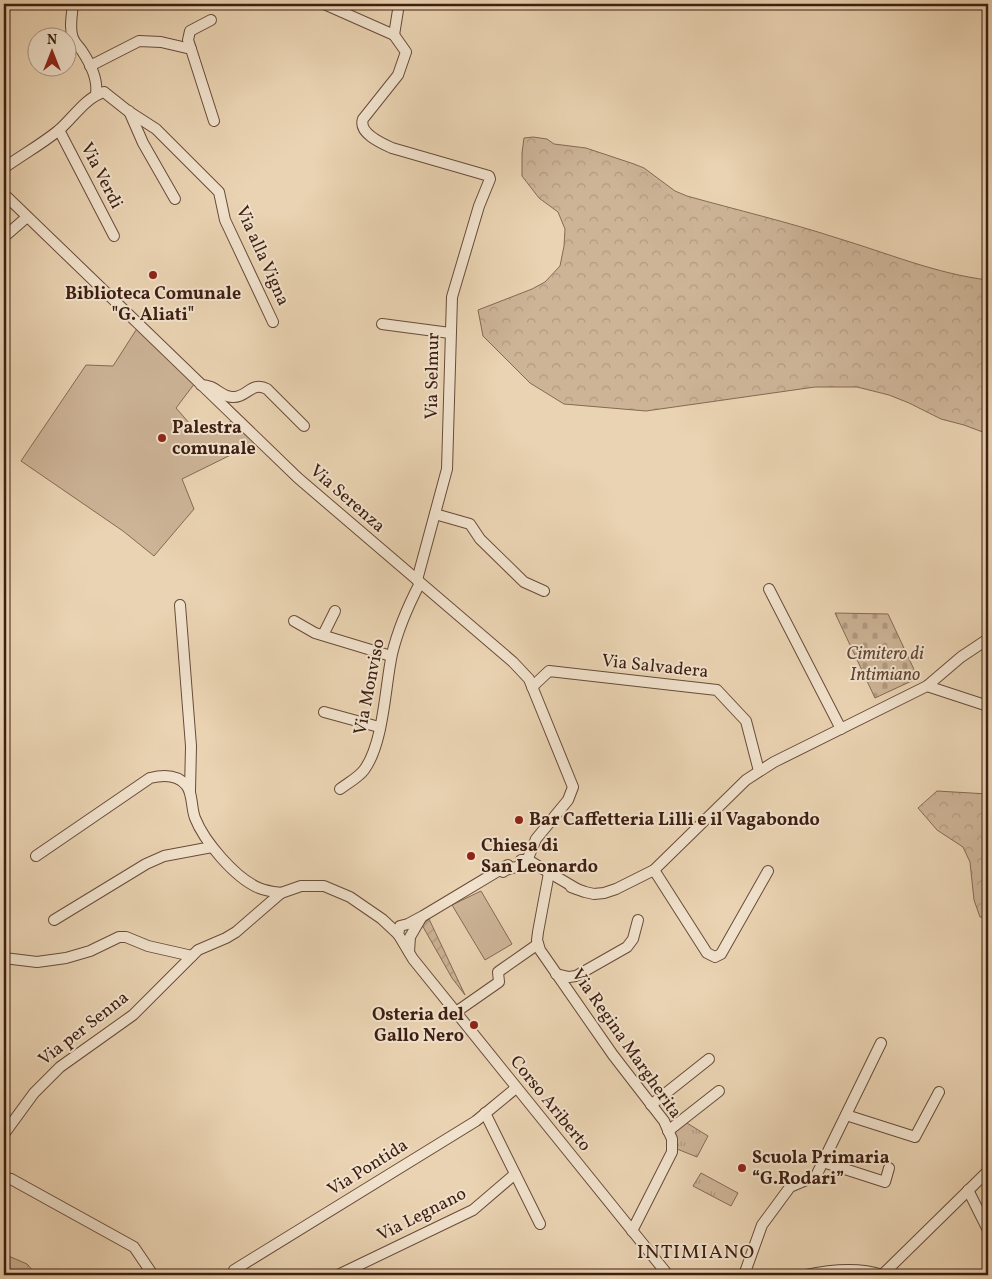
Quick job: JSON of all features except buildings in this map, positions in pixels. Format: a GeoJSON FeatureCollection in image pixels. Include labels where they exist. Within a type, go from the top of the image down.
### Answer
{"type":"FeatureCollection","features":[{"type":"Feature","properties":{"kind":"street"},"geometry":{"type":"LineString","coordinates":[[4,168],[59,130],[96,94],[97,86],[90,66],[73,38],[71,30],[73,4]]}},
{"type":"Feature","properties":{"kind":"street"},"geometry":{"type":"LineString","coordinates":[[324,4],[394,35],[399,4]]}},
{"type":"Feature","properties":{"kind":"street"},"geometry":{"type":"LineString","coordinates":[[211,20],[190,30],[188,40],[214,121]]}},
{"type":"Feature","properties":{"kind":"street","name":"Via Selmur"},"geometry":{"type":"LineString","coordinates":[[394,35],[406,52],[404,62],[398,75],[363,119],[364,130],[382,144],[392,148],[489,176],[490,180],[479,206],[452,297],[447,469],[418,581]]}},
{"type":"Feature","properties":{"kind":"street"},"geometry":{"type":"LineString","coordinates":[[90,66],[139,41],[162,42],[191,49]]}},
{"type":"Feature","properties":{"kind":"street","name":"Via alla Vigna"},"geometry":{"type":"LineString","coordinates":[[96,94],[104,92],[128,111],[156,129],[219,192],[225,220],[273,322]]}},
{"type":"Feature","properties":{"kind":"street"},"geometry":{"type":"LineString","coordinates":[[128,111],[175,199]]}},
{"type":"Feature","properties":{"kind":"street","name":"Via Verdi"},"geometry":{"type":"LineString","coordinates":[[59,130],[114,236]]}},
{"type":"Feature","properties":{"kind":"street","name":"Via Serenza"},"geometry":{"type":"LineString","coordinates":[[4,194],[298,478],[513,662],[529,679],[573,787],[568,800],[536,839],[528,860]]}},
{"type":"Feature","properties":{"kind":"street"},"geometry":{"type":"LineString","coordinates":[[4,237],[26,217]]}},
{"type":"Feature","properties":{"kind":"street"},"geometry":{"type":"LineString","coordinates":[[382,324],[450,333]]}},
{"type":"Feature","properties":{"kind":"street"},"geometry":{"type":"LineString","coordinates":[[200,384],[210,385],[226,396],[235,397],[261,386],[304,426]]}},
{"type":"Feature","properties":{"kind":"street"},"geometry":{"type":"LineString","coordinates":[[435,514],[470,524],[480,539],[524,582],[544,591]]}},
{"type":"Feature","properties":{"kind":"street","name":"Via Monviso"},"geometry":{"type":"LineString","coordinates":[[340,789],[364,770],[375,748],[392,656],[400,625],[418,581]]}},
{"type":"Feature","properties":{"kind":"street"},"geometry":{"type":"LineString","coordinates":[[770,589],[841,729]]}},
{"type":"Feature","properties":{"kind":"street"},"geometry":{"type":"LineString","coordinates":[[180,605],[190,746],[190,793],[194,815],[199,828],[212,847],[245,880],[258,888],[281,893],[301,886],[324,886],[350,898],[382,919],[405,931],[423,916],[513,863],[528,860],[548,875]]}},
{"type":"Feature","properties":{"kind":"street"},"geometry":{"type":"LineString","coordinates":[[323,635],[335,611]]}},
{"type":"Feature","properties":{"kind":"street"},"geometry":{"type":"LineString","coordinates":[[294,621],[315,633],[392,656]]}},
{"type":"Feature","properties":{"kind":"street"},"geometry":{"type":"LineString","coordinates":[[491,876],[529,868],[577,889],[594,894],[616,889],[654,870],[736,789],[758,771],[927,686],[961,657],[988,639]]}},
{"type":"Feature","properties":{"kind":"street","name":"Via Salvadera"},"geometry":{"type":"LineString","coordinates":[[532,687],[549,671],[718,690],[746,721],[758,771]]}},
{"type":"Feature","properties":{"kind":"street"},"geometry":{"type":"LineString","coordinates":[[927,686],[988,706]]}},
{"type":"Feature","properties":{"kind":"street"},"geometry":{"type":"LineString","coordinates":[[324,712],[380,727]]}},
{"type":"Feature","properties":{"kind":"street"},"geometry":{"type":"LineString","coordinates":[[36,856],[150,778],[158,776],[178,778],[186,785],[190,793]]}},
{"type":"Feature","properties":{"kind":"street"},"geometry":{"type":"LineString","coordinates":[[54,920],[146,864],[164,856],[212,847]]}},
{"type":"Feature","properties":{"kind":"street"},"geometry":{"type":"LineString","coordinates":[[503,872],[509,868],[523,866],[528,860]]}},
{"type":"Feature","properties":{"kind":"street"},"geometry":{"type":"LineString","coordinates":[[654,870],[707,953],[715,957],[721,954],[768,870]]}},
{"type":"Feature","properties":{"kind":"street"},"geometry":{"type":"LineString","coordinates":[[456,1012],[498,982],[498,972],[538,944],[538,932],[548,875]]}},
{"type":"Feature","properties":{"kind":"street","name":"Via per Senna"},"geometry":{"type":"LineString","coordinates":[[4,1134],[46,1080],[76,1054],[133,1015],[198,950],[236,932],[281,893]]}},
{"type":"Feature","properties":{"kind":"street"},"geometry":{"type":"LineString","coordinates":[[556,974],[569,977],[576,976],[627,946],[633,939],[638,920]]}},
{"type":"Feature","properties":{"kind":"street","name":"Corso Ariberto"},"geometry":{"type":"LineString","coordinates":[[405,931],[409,953],[632,1231],[663,1274]]}},
{"type":"Feature","properties":{"kind":"street"},"geometry":{"type":"LineString","coordinates":[[4,958],[37,962],[66,958],[119,937],[126,937],[148,946],[192,956]]}},
{"type":"Feature","properties":{"kind":"street","name":"Via Regina Margherita"},"geometry":{"type":"LineString","coordinates":[[538,944],[556,974],[650,1105],[664,1121],[672,1139],[672,1152],[632,1231]]}},
{"type":"Feature","properties":{"kind":"street"},"geometry":{"type":"LineString","coordinates":[[744,1275],[762,1225],[790,1187],[816,1176],[881,1043]]}},
{"type":"Feature","properties":{"kind":"street"},"geometry":{"type":"LineString","coordinates":[[650,1105],[709,1059]]}},
{"type":"Feature","properties":{"kind":"street","name":"Via Pontida"},"geometry":{"type":"LineString","coordinates":[[234,1270],[476,1120],[516,1088]]}},
{"type":"Feature","properties":{"kind":"street"},"geometry":{"type":"LineString","coordinates":[[668,1131],[719,1091]]}},
{"type":"Feature","properties":{"kind":"street"},"geometry":{"type":"LineString","coordinates":[[846,1115],[915,1138],[939,1092]]}},
{"type":"Feature","properties":{"kind":"street"},"geometry":{"type":"LineString","coordinates":[[484,1113],[540,1224]]}},
{"type":"Feature","properties":{"kind":"street"},"geometry":{"type":"LineString","coordinates":[[823,1162],[885,1182],[889,1168]]}},
{"type":"Feature","properties":{"kind":"street"},"geometry":{"type":"LineString","coordinates":[[805,1275],[850,1270],[869,1271],[882,1275],[988,1170]]}},
{"type":"Feature","properties":{"kind":"street","name":"Via Legnano"},"geometry":{"type":"LineString","coordinates":[[338,1275],[473,1210],[515,1174]]}},
{"type":"Feature","properties":{"kind":"street"},"geometry":{"type":"LineString","coordinates":[[4,1178],[11,1179],[49,1199],[134,1247],[153,1275]]}},
{"type":"Feature","properties":{"kind":"street"},"geometry":{"type":"LineString","coordinates":[[968,1190],[988,1230]]}},
{"type":"Feature","properties":{"kind":"green space"},"geometry":{"type":"Polygon","coordinates":[[[524,138],[547,139],[554,144],[586,148],[634,164],[644,168],[675,191],[687,196],[800,227],[931,268],[988,280],[988,434],[941,419],[889,395],[857,387],[815,387],[646,411],[564,404],[530,383],[483,336],[478,310],[532,289],[545,282],[560,266],[565,229],[558,212],[539,198],[522,176],[524,138]]]}},
{"type":"Feature","properties":{"kind":"green space"},"geometry":{"type":"Polygon","coordinates":[[[138,327],[195,383],[176,408],[198,433],[233,421],[255,443],[182,479],[194,509],[154,556],[123,531],[21,461],[86,365],[113,366],[138,327]]]}},
{"type":"Feature","properties":{"kind":"green space","name":"Cimitero di Intimiano"},"geometry":{"type":"Polygon","coordinates":[[[835,613],[888,614],[918,678],[875,698],[835,613]]]}},
{"type":"Feature","properties":{"kind":"green space"},"geometry":{"type":"Polygon","coordinates":[[[937,791],[988,794],[988,918],[980,917],[974,900],[970,862],[963,847],[937,830],[918,808],[937,791]]]}},
{"type":"Feature","properties":{"kind":"green space"},"geometry":{"type":"Polygon","coordinates":[[[481,891],[512,944],[485,960],[452,905],[481,891]]]}},
{"type":"Feature","properties":{"kind":"green space"},"geometry":{"type":"Polygon","coordinates":[[[429,919],[465,995],[452,978],[422,925],[429,919]]]}},
{"type":"Feature","properties":{"kind":"green space"},"geometry":{"type":"Polygon","coordinates":[[[682,1120],[708,1136],[697,1157],[677,1149],[668,1131],[682,1120]]]}},
{"type":"Feature","properties":{"kind":"green space"},"geometry":{"type":"Polygon","coordinates":[[[701,1173],[738,1193],[731,1206],[693,1186],[701,1173]]]}},
{"type":"Feature","properties":{"kind":"green space"},"geometry":{"type":"Polygon","coordinates":[[[4,1254],[27,1264],[37,1275],[4,1275],[4,1254]]]}},
{"type":"Feature","properties":{"kind":"place","name":"Biblioteca Comunale \"G. Aliati\""},"geometry":{"type":"Point","coordinates":[153,275]}},
{"type":"Feature","properties":{"kind":"place","name":"Palestra comunale"},"geometry":{"type":"Point","coordinates":[162,438]}},
{"type":"Feature","properties":{"kind":"place","name":"Bar Caffetteria Lilli e il Vagabondo"},"geometry":{"type":"Point","coordinates":[519,820]}},
{"type":"Feature","properties":{"kind":"place","name":"Chiesa di San Leonardo"},"geometry":{"type":"Point","coordinates":[471,856]}},
{"type":"Feature","properties":{"kind":"place","name":"Osteria del Gallo Nero"},"geometry":{"type":"Point","coordinates":[474,1025]}},
{"type":"Feature","properties":{"kind":"place","name":"Scuola Primaria “G.Rodari”"},"geometry":{"type":"Point","coordinates":[742,1168]}},
{"type":"Feature","properties":{"kind":"district","name":"INTIMIANO"},"geometry":{"type":"Point","coordinates":[696,1253]}}]}
